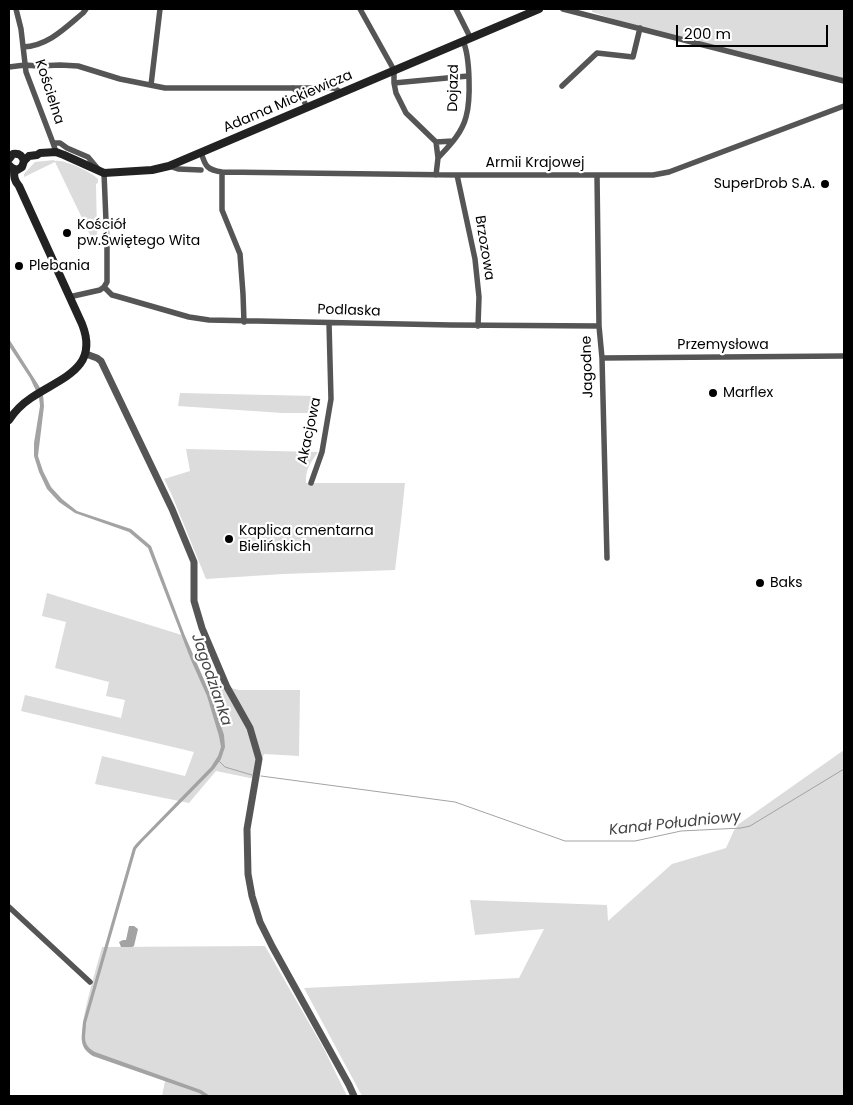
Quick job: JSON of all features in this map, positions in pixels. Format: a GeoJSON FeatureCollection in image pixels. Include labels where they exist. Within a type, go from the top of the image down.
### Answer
{"type":"FeatureCollection","features":[{"type":"Feature","properties":{"kind":"main road","name":"Adama Mickiewicza"},"geometry":{"type":"LineString","coordinates":[[15,156],[56,152],[102,172],[152,170],[169,166],[539,9]]}},
{"type":"Feature","properties":{"kind":"main road"},"geometry":{"type":"LineString","coordinates":[[9,420],[31,398],[74,371],[86,354],[87,344],[85,332],[20,186],[15,180],[14,168],[23,165],[15,156]]}},
{"type":"Feature","properties":{"kind":"street","name":"Kościelna"},"geometry":{"type":"LineString","coordinates":[[16,9],[21,29],[26,72],[56,152]]}},
{"type":"Feature","properties":{"kind":"street"},"geometry":{"type":"LineString","coordinates":[[23,47],[30,47],[47,41],[84,13],[86,9]]}},
{"type":"Feature","properties":{"kind":"street"},"geometry":{"type":"LineString","coordinates":[[151,84],[160,9]]}},
{"type":"Feature","properties":{"kind":"street"},"geometry":{"type":"LineString","coordinates":[[360,9],[394,70],[396,94],[406,113],[436,142],[438,158],[436,175]]}},
{"type":"Feature","properties":{"kind":"street","name":"Dojazd"},"geometry":{"type":"LineString","coordinates":[[438,158],[458,134],[466,118],[469,103],[467,39],[456,9]]}},
{"type":"Feature","properties":{"kind":"street"},"geometry":{"type":"LineString","coordinates":[[563,9],[843,80],[844,87]]}},
{"type":"Feature","properties":{"kind":"street"},"geometry":{"type":"LineString","coordinates":[[580,9],[587,15]]}},
{"type":"Feature","properties":{"kind":"street"},"geometry":{"type":"LineString","coordinates":[[562,86],[598,53],[633,57],[640,28]]}},
{"type":"Feature","properties":{"kind":"street"},"geometry":{"type":"LineString","coordinates":[[9,67],[25,65],[78,66],[120,79],[165,88],[334,88],[342,93]]}},
{"type":"Feature","properties":{"kind":"street"},"geometry":{"type":"LineString","coordinates":[[394,83],[468,76]]}},
{"type":"Feature","properties":{"kind":"street"},"geometry":{"type":"LineString","coordinates":[[293,88],[301,94],[307,108]]}},
{"type":"Feature","properties":{"kind":"street"},"geometry":{"type":"LineString","coordinates":[[843,106],[844,99]]}},
{"type":"Feature","properties":{"kind":"street","name":"Armii Krajowej"},"geometry":{"type":"LineString","coordinates":[[201,152],[207,166],[212,170],[222,172],[436,175],[653,175],[669,172],[843,106]]}},
{"type":"Feature","properties":{"kind":"street"},"geometry":{"type":"LineString","coordinates":[[436,142],[452,141]]}},
{"type":"Feature","properties":{"kind":"street"},"geometry":{"type":"LineString","coordinates":[[53,142],[60,143],[88,157],[102,172],[107,279],[104,287],[97,291],[70,298]]}},
{"type":"Feature","properties":{"kind":"street"},"geometry":{"type":"LineString","coordinates":[[169,166],[178,169],[201,170]]}},
{"type":"Feature","properties":{"kind":"street"},"geometry":{"type":"LineString","coordinates":[[222,172],[222,210],[240,254],[244,322]]}},
{"type":"Feature","properties":{"kind":"street","name":"Brzozowa"},"geometry":{"type":"LineString","coordinates":[[457,175],[475,259],[479,297],[478,326]]}},
{"type":"Feature","properties":{"kind":"street","name":"Jagodne"},"geometry":{"type":"LineString","coordinates":[[597,175],[599,326],[602,358],[607,558]]}},
{"type":"Feature","properties":{"kind":"street","name":"Podlaska"},"geometry":{"type":"LineString","coordinates":[[104,287],[112,295],[189,317],[209,320],[330,324],[599,326]]}},
{"type":"Feature","properties":{"kind":"street","name":"Akacjowa"},"geometry":{"type":"LineString","coordinates":[[310,483],[322,452],[331,399],[330,324]]}},
{"type":"Feature","properties":{"kind":"street"},"geometry":{"type":"LineString","coordinates":[[86,354],[97,358],[101,362],[172,509],[194,562],[194,601],[202,628],[227,687],[250,728],[259,759],[247,828],[248,874],[252,896],[260,922],[268,938],[354,1096]]}},
{"type":"Feature","properties":{"kind":"street","name":"Przemysłowa"},"geometry":{"type":"LineString","coordinates":[[602,358],[844,356]]}},
{"type":"Feature","properties":{"kind":"street"},"geometry":{"type":"LineString","coordinates":[[9,907],[90,982]]}},
{"type":"Feature","properties":{"kind":"shaded area"},"geometry":{"type":"Polygon","coordinates":[[[592,9],[844,9],[844,87],[842,80],[640,28],[592,12],[592,9]]]}},
{"type":"Feature","properties":{"kind":"shaded area"},"geometry":{"type":"Polygon","coordinates":[[[54,160],[77,167],[98,179],[96,184],[97,233],[95,245],[55,162],[24,177],[24,174],[35,162],[54,160]]]}},
{"type":"Feature","properties":{"kind":"shaded area"},"geometry":{"type":"Polygon","coordinates":[[[9,339],[43,394],[44,406],[38,456],[51,487],[77,511],[131,529],[151,546],[185,636],[210,694],[224,735],[225,747],[221,759],[214,769],[136,849],[86,1023],[86,1043],[95,1052],[201,1090],[210,1096],[204,1096],[93,1056],[83,1045],[83,1022],[133,848],[211,767],[221,747],[207,696],[191,660],[148,548],[129,532],[75,513],[59,502],[47,489],[34,456],[34,443],[40,406],[39,397],[30,378],[9,346],[9,339]]]}},
{"type":"Feature","properties":{"kind":"shaded area"},"geometry":{"type":"Polygon","coordinates":[[[180,393],[314,396],[314,413],[283,413],[178,406],[180,393]]]}},
{"type":"Feature","properties":{"kind":"shaded area"},"geometry":{"type":"Polygon","coordinates":[[[186,449],[318,452],[308,470],[306,483],[405,483],[395,570],[206,579],[164,479],[190,471],[186,449]]]}},
{"type":"Feature","properties":{"kind":"shaded area"},"geometry":{"type":"Polygon","coordinates":[[[47,593],[185,636],[210,693],[227,687],[239,690],[300,690],[299,756],[264,754],[255,779],[216,771],[189,803],[95,784],[102,756],[185,776],[194,752],[21,711],[25,695],[121,718],[125,700],[106,696],[109,682],[55,668],[66,622],[42,616],[47,593]]]}},
{"type":"Feature","properties":{"kind":"shaded area"},"geometry":{"type":"Polygon","coordinates":[[[844,750],[844,1096],[362,1096],[304,988],[519,978],[544,929],[475,935],[470,900],[607,905],[608,921],[672,864],[726,848],[736,826],[844,750]]]}},
{"type":"Feature","properties":{"kind":"shaded area"},"geometry":{"type":"Polygon","coordinates":[[[129,926],[134,926],[138,929],[134,946],[121,947],[119,942],[126,940],[129,926]]]}},
{"type":"Feature","properties":{"kind":"shaded area"},"geometry":{"type":"Polygon","coordinates":[[[265,946],[324,1049],[347,1096],[162,1096],[165,1081],[93,1056],[84,1048],[82,1037],[85,1012],[102,947],[265,946]]]}},
{"type":"Feature","properties":{"kind":"waterway","name":"Kanał Południowy"},"geometry":{"type":"LineString","coordinates":[[219,761],[225,767],[252,775]]}},
{"type":"Feature","properties":{"kind":"waterway","name":"Kanał Południowy"},"geometry":{"type":"LineString","coordinates":[[261,776],[455,802],[565,841],[635,841],[681,831],[750,826],[844,769]]}},
{"type":"Feature","properties":{"kind":"place","name":"SuperDrob S.A."},"geometry":{"type":"Point","coordinates":[825,184]}},
{"type":"Feature","properties":{"kind":"place","name":"Kościół pw.Świętego Wita"},"geometry":{"type":"Point","coordinates":[67,233]}},
{"type":"Feature","properties":{"kind":"place","name":"Plebania"},"geometry":{"type":"Point","coordinates":[19,266]}},
{"type":"Feature","properties":{"kind":"place","name":"Marflex"},"geometry":{"type":"Point","coordinates":[713,393]}},
{"type":"Feature","properties":{"kind":"place","name":"Kaplica cmentarna Bielińskich"},"geometry":{"type":"Point","coordinates":[229,539]}},
{"type":"Feature","properties":{"kind":"place","name":"Baks"},"geometry":{"type":"Point","coordinates":[760,583]}},
{"type":"Feature","properties":{"kind":"water label","name":"Jagodzianka"},"geometry":{"type":"Point","coordinates":[211,680]}}]}
